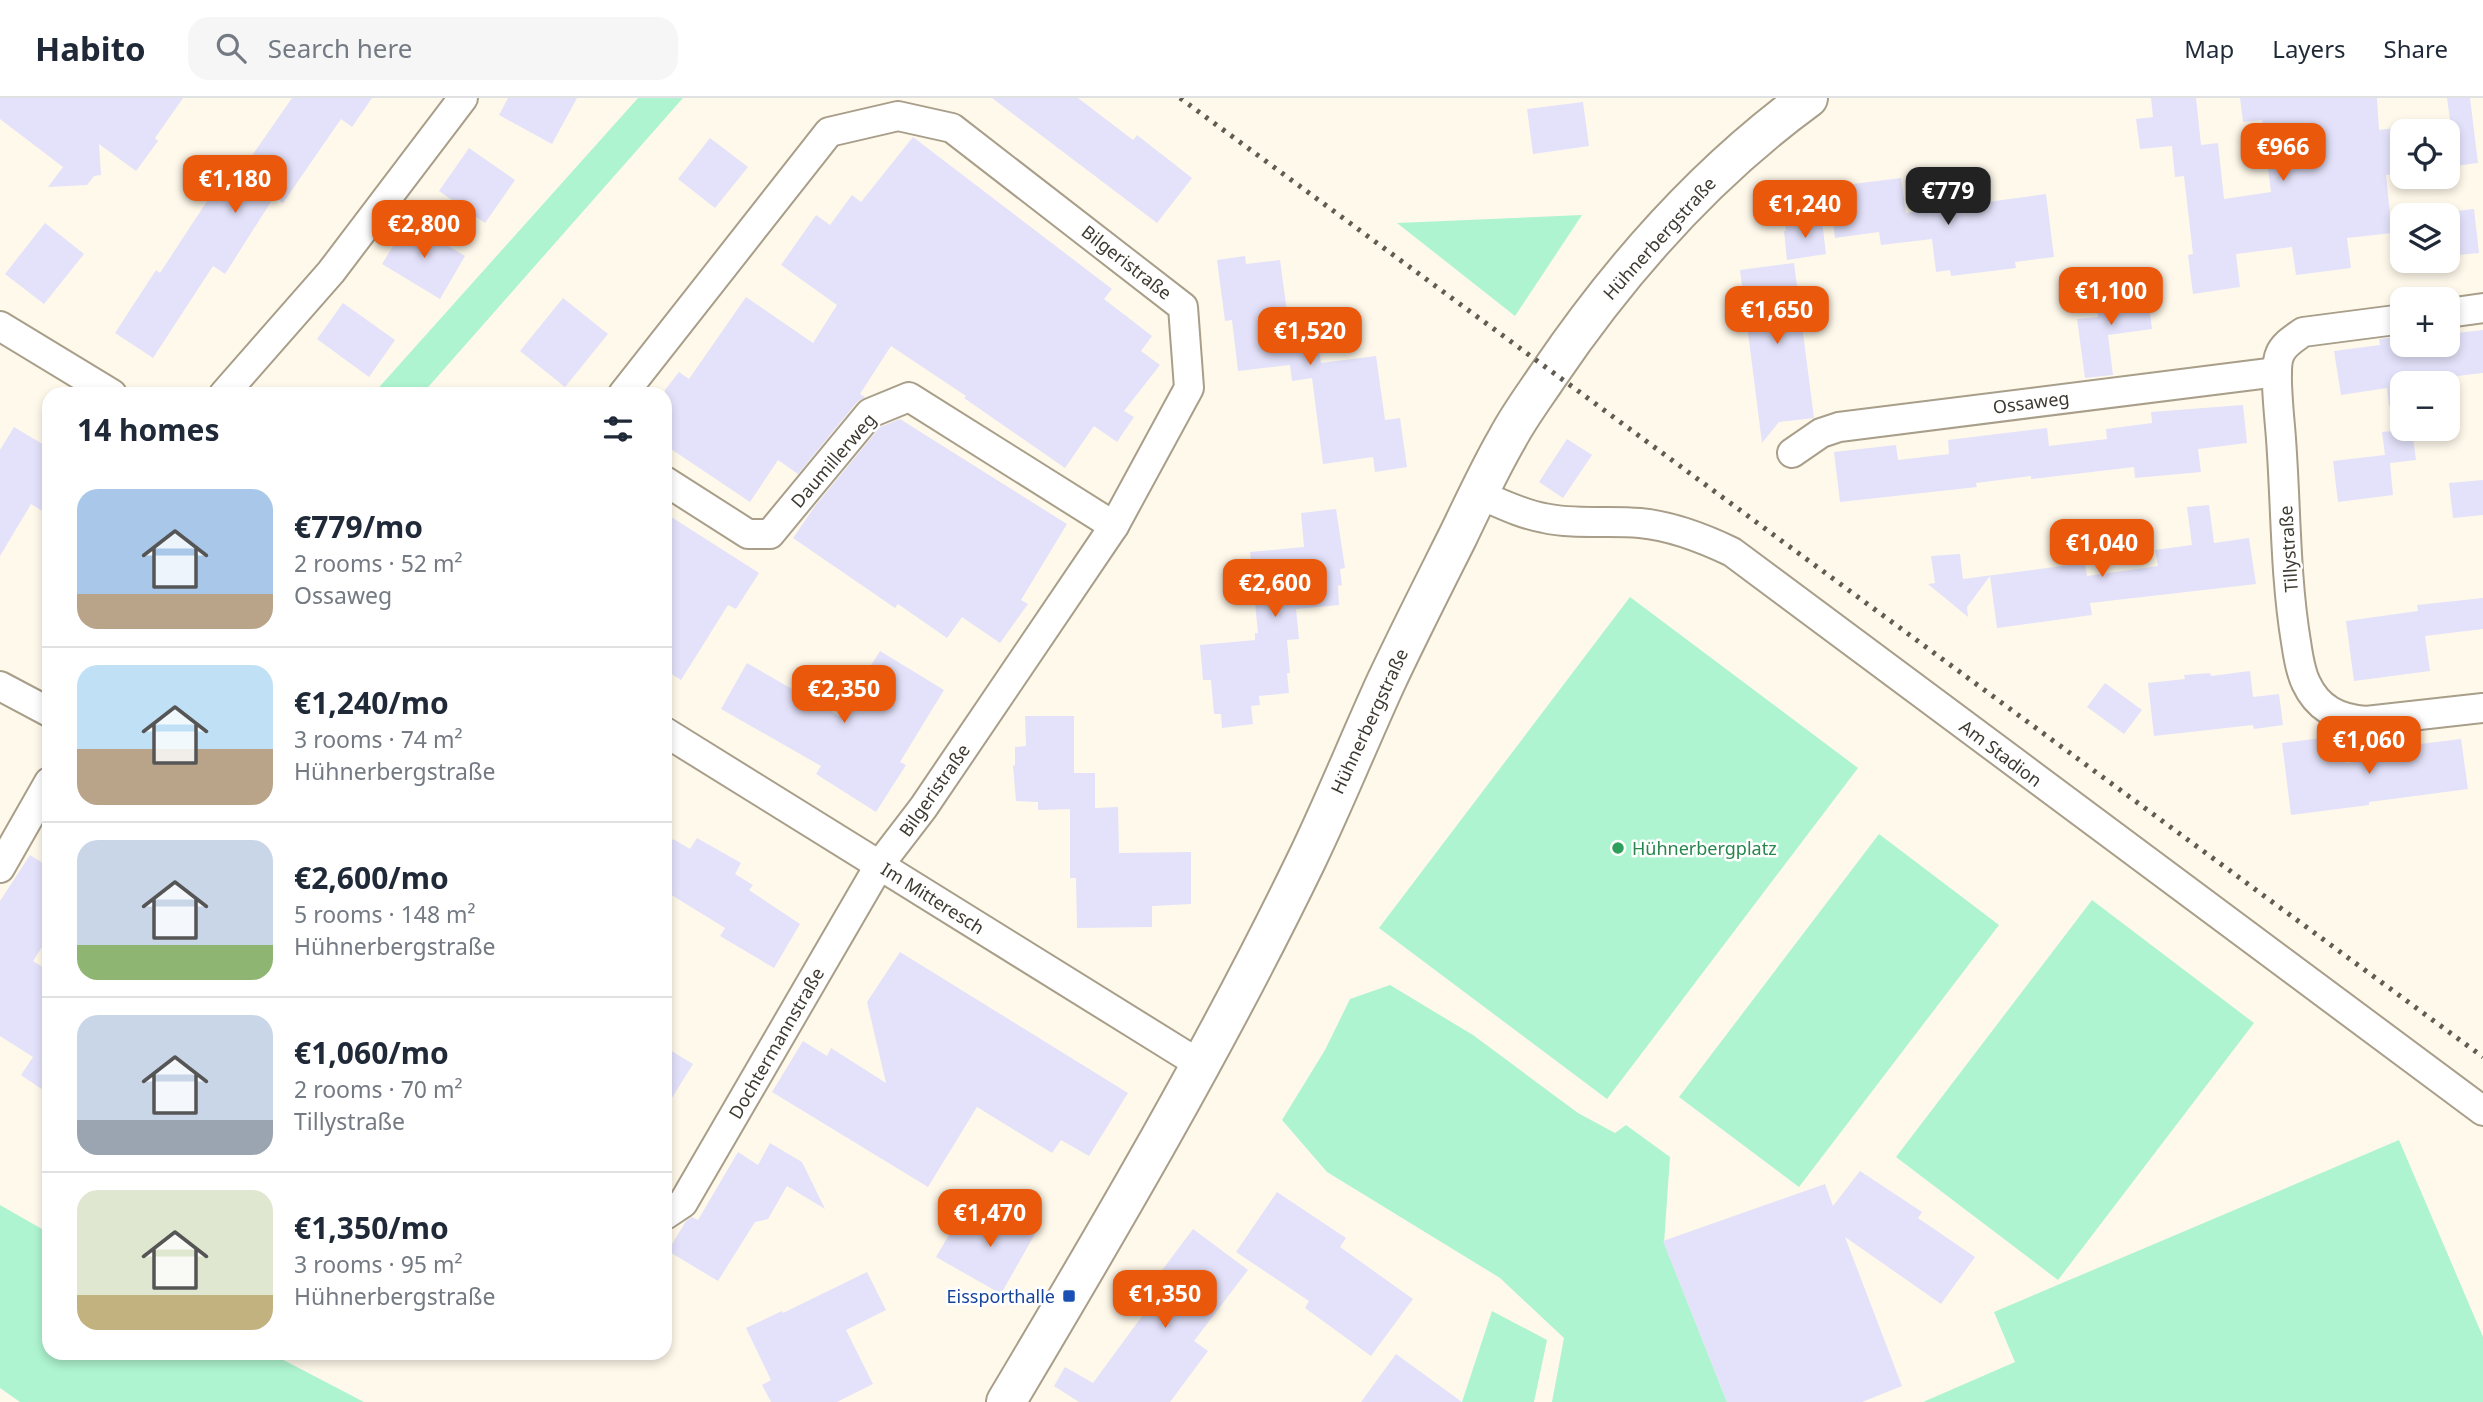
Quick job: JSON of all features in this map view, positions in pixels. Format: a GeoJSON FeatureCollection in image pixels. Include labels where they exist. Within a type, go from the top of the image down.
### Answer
{"type":"FeatureCollection","features":[{"type":"Feature","properties":{"kind":"street"},"geometry":{"type":"LineString","coordinates":[[230,387],[331,272],[463,98]]}},
{"type":"Feature","properties":{"kind":"street","name":"Hühnerbergstraße"},"geometry":{"type":"LineString","coordinates":[[1006,1402],[1121,1208],[1201,1065],[1307,858],[1388,677],[1478,494],[1527,405],[1580,328],[1648,244],[1699,188],[1808,98]]}},
{"type":"Feature","properties":{"kind":"street","name":"Bilgeristraße"},"geometry":{"type":"LineString","coordinates":[[629,387],[829,132],[898,116],[952,128],[1183,307],[1189,388],[1114,526],[923,808],[880,864]]}},
{"type":"Feature","properties":{"kind":"street"},"geometry":{"type":"LineString","coordinates":[[2460,311],[2483,308]]}},
{"type":"Feature","properties":{"kind":"street","name":"Tillystraße"},"geometry":{"type":"LineString","coordinates":[[2390,321],[2303,332],[2290,341],[2279,355],[2277,372],[2295,641],[2306,684],[2317,700],[2333,715],[2349,720],[2397,719],[2483,708]]}},
{"type":"Feature","properties":{"kind":"street"},"geometry":{"type":"LineString","coordinates":[[0,326],[100,387]]}},
{"type":"Feature","properties":{"kind":"street","name":"Ossaweg"},"geometry":{"type":"LineString","coordinates":[[1792,453],[1821,433],[1839,426],[2277,372]]}},
{"type":"Feature","properties":{"kind":"street","name":"Daumillerweg"},"geometry":{"type":"LineString","coordinates":[[672,485],[748,534],[770,534],[870,413],[909,397],[1114,526]]}},
{"type":"Feature","properties":{"kind":"street","name":"Am Stadion"},"geometry":{"type":"LineString","coordinates":[[1478,494],[1525,514],[1545,519],[1640,523],[1663,527],[1693,535],[1732,552],[2483,1111]]}},
{"type":"Feature","properties":{"kind":"street"},"geometry":{"type":"LineString","coordinates":[[0,686],[42,708]]}},
{"type":"Feature","properties":{"kind":"street","name":"Im Mitteresch"},"geometry":{"type":"LineString","coordinates":[[672,736],[1201,1065]]}},
{"type":"Feature","properties":{"kind":"street"},"geometry":{"type":"LineString","coordinates":[[0,868],[42,794]]}},
{"type":"Feature","properties":{"kind":"street","name":"Dochtermannstraße"},"geometry":{"type":"LineString","coordinates":[[672,1210],[683,1203],[880,864]]}},
{"type":"Feature","properties":{"kind":"green space"},"geometry":{"type":"Polygon","coordinates":[[[638,98],[683,98],[428,387],[379,387],[638,98]]]}},
{"type":"Feature","properties":{"kind":"green space"},"geometry":{"type":"Polygon","coordinates":[[[1582,215],[1515,316],[1397,223],[1582,215]]]}},
{"type":"Feature","properties":{"kind":"green space","name":"Hühnerbergplatz"},"geometry":{"type":"Polygon","coordinates":[[[1630,597],[1858,768],[1607,1099],[1379,928],[1630,597]]]}},
{"type":"Feature","properties":{"kind":"green space"},"geometry":{"type":"Polygon","coordinates":[[[1879,834],[1999,925],[1799,1187],[1679,1097],[1879,834]]]}},
{"type":"Feature","properties":{"kind":"green space"},"geometry":{"type":"Polygon","coordinates":[[[2092,900],[2254,1023],[2058,1280],[1896,1157],[2092,900]]]}},
{"type":"Feature","properties":{"kind":"green space"},"geometry":{"type":"Polygon","coordinates":[[[1390,985],[1473,1035],[1578,1113],[1615,1133],[1626,1125],[1670,1157],[1664,1243],[1727,1402],[1552,1402],[1564,1338],[1500,1278],[1327,1172],[1282,1120],[1325,1050],[1350,999],[1390,985]]]}},
{"type":"Feature","properties":{"kind":"green space"},"geometry":{"type":"Polygon","coordinates":[[[2399,1140],[2483,1337],[2483,1402],[1923,1402],[2015,1362],[1994,1312],[2399,1140]]]}},
{"type":"Feature","properties":{"kind":"green space"},"geometry":{"type":"Polygon","coordinates":[[[0,1205],[42,1229],[42,1360],[283,1360],[364,1402],[20,1402],[0,1388],[0,1205]]]}},
{"type":"Feature","properties":{"kind":"green space"},"geometry":{"type":"Polygon","coordinates":[[[1492,1311],[1547,1340],[1534,1402],[1462,1402],[1492,1311]]]}},
{"type":"Feature","properties":{"kind":"building"},"geometry":{"type":"Polygon","coordinates":[[[0,98],[183,98],[155,138],[158,141],[136,171],[99,144],[101,175],[94,176],[87,185],[48,187],[63,167],[0,119],[0,98]]]}},
{"type":"Feature","properties":{"kind":"building"},"geometry":{"type":"Polygon","coordinates":[[[292,98],[372,98],[352,127],[341,119],[283,203],[274,197],[225,274],[213,266],[153,358],[115,333],[156,270],[160,273],[213,192],[222,199],[292,98]]]}},
{"type":"Feature","properties":{"kind":"building"},"geometry":{"type":"Polygon","coordinates":[[[508,98],[577,98],[552,144],[499,115],[508,98]]]}},
{"type":"Feature","properties":{"kind":"building"},"geometry":{"type":"Polygon","coordinates":[[[992,98],[1078,98],[1133,140],[1137,135],[1192,178],[1157,223],[992,98]]]}},
{"type":"Feature","properties":{"kind":"building"},"geometry":{"type":"Polygon","coordinates":[[[2151,98],[2196,98],[2201,145],[2218,143],[2224,199],[2271,192],[2262,120],[2243,122],[2240,98],[2377,98],[2379,130],[2390,129],[2390,175],[2386,175],[2390,233],[2347,238],[2351,268],[2296,275],[2292,247],[2236,254],[2240,287],[2193,294],[2188,255],[2193,254],[2184,176],[2175,177],[2172,146],[2140,149],[2136,119],[2153,117],[2151,98]]]}},
{"type":"Feature","properties":{"kind":"building"},"geometry":{"type":"Polygon","coordinates":[[[2447,98],[2470,98],[2478,163],[2460,165],[2460,119],[2450,119],[2447,98]]]}},
{"type":"Feature","properties":{"kind":"building"},"geometry":{"type":"Polygon","coordinates":[[[1583,102],[1589,146],[1533,154],[1527,109],[1583,102]]]}},
{"type":"Feature","properties":{"kind":"building"},"geometry":{"type":"Polygon","coordinates":[[[913,137],[1112,289],[1104,299],[1152,336],[1141,351],[1160,365],[1124,411],[1134,417],[1117,442],[1094,426],[1065,468],[964,398],[966,396],[891,346],[860,394],[865,397],[857,402],[798,474],[778,460],[750,502],[672,450],[672,387],[667,387],[679,372],[689,379],[746,297],[813,343],[837,305],[781,265],[816,215],[830,225],[852,195],[861,202],[913,137]]]}},
{"type":"Feature","properties":{"kind":"building"},"geometry":{"type":"Polygon","coordinates":[[[710,138],[748,167],[715,208],[678,179],[710,138]]]}},
{"type":"Feature","properties":{"kind":"building"},"geometry":{"type":"Polygon","coordinates":[[[469,148],[515,180],[485,223],[439,191],[469,148]]]}},
{"type":"Feature","properties":{"kind":"building"},"geometry":{"type":"Polygon","coordinates":[[[1901,178],[1906,213],[2046,194],[2054,257],[2015,262],[2016,268],[1951,276],[1950,270],[1936,272],[1932,239],[1881,245],[1879,232],[1835,238],[1829,187],[1901,178]]]}},
{"type":"Feature","properties":{"kind":"building"},"geometry":{"type":"Polygon","coordinates":[[[2474,209],[2479,253],[2460,255],[2460,211],[2474,209]]]}},
{"type":"Feature","properties":{"kind":"building"},"geometry":{"type":"Polygon","coordinates":[[[1822,221],[1826,254],[1787,260],[1785,226],[1822,221]]]}},
{"type":"Feature","properties":{"kind":"building"},"geometry":{"type":"Polygon","coordinates":[[[408,222],[465,256],[440,299],[382,264],[408,222]]]}},
{"type":"Feature","properties":{"kind":"building"},"geometry":{"type":"Polygon","coordinates":[[[45,223],[84,254],[44,304],[5,274],[45,223]]]}},
{"type":"Feature","properties":{"kind":"building"},"geometry":{"type":"Polygon","coordinates":[[[1245,256],[1246,264],[1280,260],[1289,327],[1315,324],[1321,363],[1376,356],[1385,420],[1400,418],[1407,467],[1375,472],[1373,457],[1323,464],[1312,378],[1292,381],[1290,365],[1238,371],[1232,320],[1225,321],[1217,260],[1245,256]]]}},
{"type":"Feature","properties":{"kind":"building"},"geometry":{"type":"Polygon","coordinates":[[[1794,263],[1814,418],[1779,422],[1762,443],[1740,270],[1794,263]]]}},
{"type":"Feature","properties":{"kind":"building"},"geometry":{"type":"Polygon","coordinates":[[[2147,288],[2152,329],[2108,335],[2113,375],[2085,378],[2077,319],[2098,317],[2095,295],[2147,288]]]}},
{"type":"Feature","properties":{"kind":"building"},"geometry":{"type":"Polygon","coordinates":[[[563,298],[608,334],[565,387],[520,351],[563,298]]]}},
{"type":"Feature","properties":{"kind":"building"},"geometry":{"type":"Polygon","coordinates":[[[343,303],[395,340],[369,377],[317,339],[343,303]]]}},
{"type":"Feature","properties":{"kind":"building"},"geometry":{"type":"Polygon","coordinates":[[[2483,330],[2483,373],[2460,376],[2460,371],[2390,371],[2390,406],[2387,388],[2341,395],[2334,351],[2380,345],[2379,339],[2390,338],[2390,357],[2460,357],[2460,333],[2483,330]]]}},
{"type":"Feature","properties":{"kind":"building"},"geometry":{"type":"Polygon","coordinates":[[[2243,405],[2247,443],[2198,449],[2201,472],[2135,478],[2134,467],[2031,479],[2031,476],[1976,483],[1977,487],[1840,502],[1834,452],[1896,445],[1898,460],[1949,454],[1948,440],[2047,428],[2049,446],[2107,439],[2106,429],[2152,423],[2151,412],[2243,405]]]}},
{"type":"Feature","properties":{"kind":"building"},"geometry":{"type":"Polygon","coordinates":[[[900,419],[1067,524],[1021,600],[1028,604],[1000,643],[962,617],[947,638],[898,604],[895,608],[793,538],[815,506],[880,427],[900,419]]]}},
{"type":"Feature","properties":{"kind":"building"},"geometry":{"type":"Polygon","coordinates":[[[14,427],[42,444],[42,511],[31,504],[0,556],[0,450],[14,427]]]}},
{"type":"Feature","properties":{"kind":"building"},"geometry":{"type":"Polygon","coordinates":[[[2390,431],[2390,441],[2414,441],[2416,460],[2390,463],[2393,495],[2338,502],[2333,461],[2385,455],[2382,432],[2390,431]]]}},
{"type":"Feature","properties":{"kind":"building"},"geometry":{"type":"Polygon","coordinates":[[[1567,439],[1592,455],[1563,498],[1539,482],[1567,439]]]}},
{"type":"Feature","properties":{"kind":"building"},"geometry":{"type":"Polygon","coordinates":[[[2483,480],[2483,515],[2453,518],[2449,483],[2483,480]]]}},
{"type":"Feature","properties":{"kind":"building"},"geometry":{"type":"Polygon","coordinates":[[[2209,505],[2214,543],[2249,538],[2256,584],[2090,603],[2092,615],[1997,628],[1990,576],[1967,607],[1968,617],[1928,584],[1935,583],[1931,556],[1960,554],[1963,579],[2085,563],[2087,576],[2158,566],[2155,550],[2192,545],[2187,507],[2209,505]]]}},
{"type":"Feature","properties":{"kind":"building"},"geometry":{"type":"Polygon","coordinates":[[[1336,509],[1345,568],[1340,569],[1342,585],[1338,586],[1339,605],[1296,609],[1299,639],[1287,640],[1289,693],[1259,696],[1260,705],[1251,706],[1253,724],[1222,728],[1221,714],[1214,714],[1211,680],[1203,680],[1200,645],[1255,640],[1255,633],[1258,633],[1250,552],[1304,547],[1301,513],[1336,509]]]}},
{"type":"Feature","properties":{"kind":"building"},"geometry":{"type":"Polygon","coordinates":[[[672,517],[759,573],[736,609],[728,605],[681,680],[672,674],[672,517]]]}},
{"type":"Feature","properties":{"kind":"building"},"geometry":{"type":"Polygon","coordinates":[[[2483,598],[2483,629],[2425,636],[2430,671],[2354,681],[2346,621],[2418,611],[2417,605],[2483,598]]]}},
{"type":"Feature","properties":{"kind":"building"},"geometry":{"type":"Polygon","coordinates":[[[880,651],[944,690],[900,762],[906,765],[876,812],[816,774],[821,766],[721,709],[747,663],[839,716],[880,651]]]}},
{"type":"Feature","properties":{"kind":"building"},"geometry":{"type":"Polygon","coordinates":[[[2250,671],[2253,697],[2279,694],[2283,725],[2254,729],[2253,725],[2154,736],[2148,683],[2185,679],[2184,675],[2210,673],[2211,676],[2250,671]]]}},
{"type":"Feature","properties":{"kind":"building"},"geometry":{"type":"Polygon","coordinates":[[[2105,683],[2142,710],[2124,734],[2087,707],[2105,683]]]}},
{"type":"Feature","properties":{"kind":"building"},"geometry":{"type":"Polygon","coordinates":[[[1025,716],[1074,716],[1074,773],[1095,773],[1095,808],[1118,807],[1119,853],[1191,852],[1191,904],[1152,906],[1152,927],[1077,928],[1076,878],[1070,878],[1070,809],[1038,810],[1038,802],[1016,801],[1013,766],[1015,747],[1026,746],[1025,716]]]}},
{"type":"Feature","properties":{"kind":"building"},"geometry":{"type":"Polygon","coordinates":[[[2322,738],[2324,758],[2345,756],[2346,763],[2405,756],[2404,746],[2461,739],[2468,789],[2291,815],[2282,743],[2322,738]]]}},
{"type":"Feature","properties":{"kind":"building"},"geometry":{"type":"Polygon","coordinates":[[[697,838],[741,863],[735,874],[753,885],[749,890],[800,924],[774,968],[720,936],[725,928],[672,895],[672,841],[690,849],[697,838]]]}},
{"type":"Feature","properties":{"kind":"building"},"geometry":{"type":"Polygon","coordinates":[[[30,855],[42,863],[42,947],[33,961],[42,967],[42,1089],[21,1075],[33,1057],[0,1036],[0,901],[30,855]]]}},
{"type":"Feature","properties":{"kind":"building"},"geometry":{"type":"Polygon","coordinates":[[[900,952],[1128,1093],[1089,1156],[1061,1140],[1052,1153],[977,1107],[928,1187],[772,1092],[803,1041],[827,1056],[831,1048],[886,1083],[867,1002],[900,952]]]}},
{"type":"Feature","properties":{"kind":"building"},"geometry":{"type":"Polygon","coordinates":[[[672,1051],[693,1064],[672,1098],[672,1051]]]}},
{"type":"Feature","properties":{"kind":"building"},"geometry":{"type":"Polygon","coordinates":[[[770,1143],[802,1162],[825,1209],[787,1186],[768,1219],[755,1222],[718,1281],[672,1253],[672,1244],[686,1221],[692,1217],[698,1220],[738,1152],[758,1165],[770,1143]]]}},
{"type":"Feature","properties":{"kind":"building"},"geometry":{"type":"Polygon","coordinates":[[[1860,1171],[1922,1212],[1918,1218],[1975,1257],[1941,1304],[1845,1237],[1902,1386],[1862,1402],[1727,1402],[1663,1241],[1825,1184],[1833,1206],[1860,1171]]]}},
{"type":"Feature","properties":{"kind":"building"},"geometry":{"type":"Polygon","coordinates":[[[1277,1192],[1346,1238],[1340,1247],[1413,1299],[1371,1356],[1305,1308],[1309,1301],[1236,1252],[1277,1192]]]}},
{"type":"Feature","properties":{"kind":"building"},"geometry":{"type":"Polygon","coordinates":[[[1009,1205],[1041,1223],[1001,1294],[936,1257],[957,1221],[989,1239],[1009,1205]]]}},
{"type":"Feature","properties":{"kind":"building"},"geometry":{"type":"Polygon","coordinates":[[[1193,1229],[1248,1270],[1194,1341],[1208,1351],[1170,1402],[1079,1402],[1054,1386],[1065,1367],[1093,1383],[1151,1304],[1142,1297],[1193,1229]]]}},
{"type":"Feature","properties":{"kind":"building"},"geometry":{"type":"Polygon","coordinates":[[[867,1272],[886,1310],[846,1330],[873,1384],[837,1402],[771,1402],[762,1385],[771,1380],[746,1328],[867,1272]]]}},
{"type":"Feature","properties":{"kind":"building"},"geometry":{"type":"Polygon","coordinates":[[[1396,1354],[1462,1402],[1361,1402],[1396,1354]]]}},
{"type":"Feature","properties":{"kind":"railway"},"geometry":{"type":"LineString","coordinates":[[1180,98],[2483,1057]]}},
{"type":"Feature","properties":{"kind":"place","name":"Hühnerbergplatz"},"geometry":{"type":"Point","coordinates":[1618,848]}},
{"type":"Feature","properties":{"kind":"place","name":"Eissporthalle"},"geometry":{"type":"Point","coordinates":[1069,1296]}}]}
